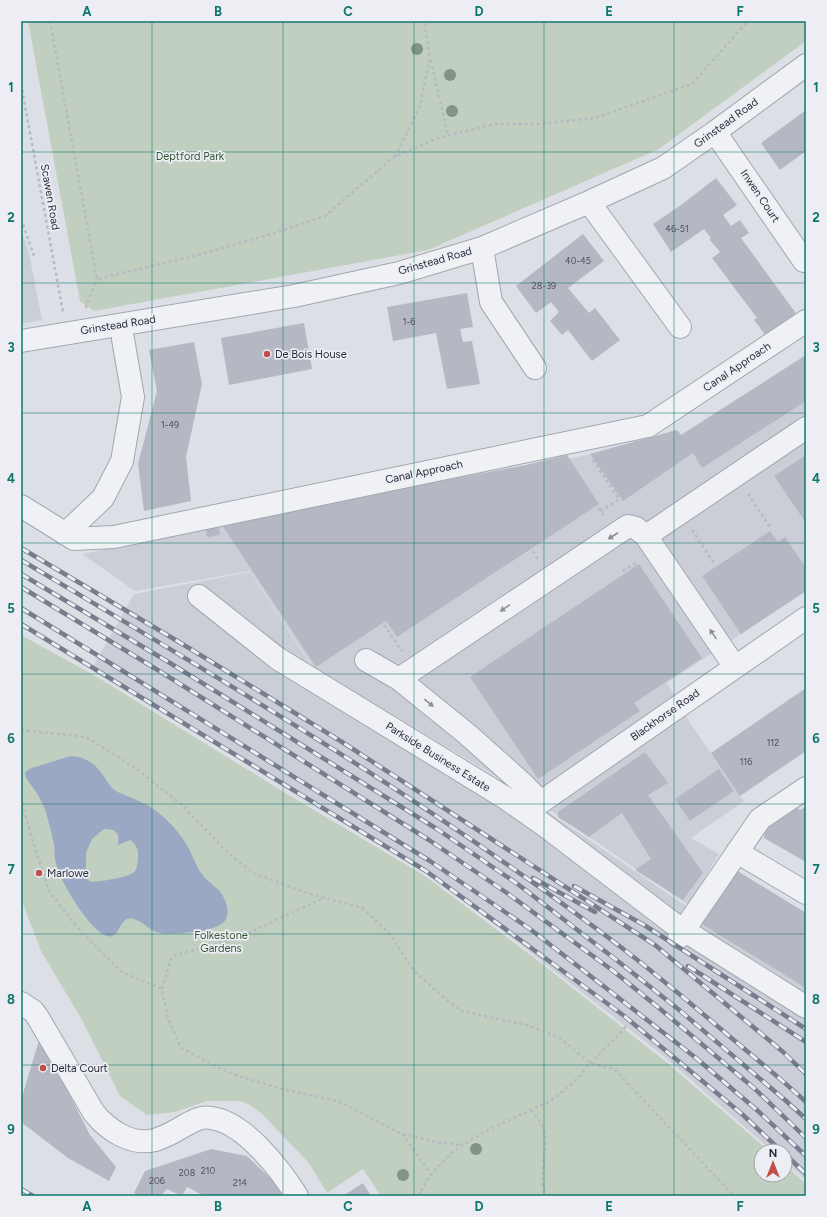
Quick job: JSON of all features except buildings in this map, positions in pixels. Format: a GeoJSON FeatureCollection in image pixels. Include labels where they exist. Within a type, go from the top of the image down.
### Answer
{"type":"FeatureCollection","features":[{"type":"Feature","properties":{"kind":"street","name":"Grinstead Road"},"geometry":{"type":"LineString","coordinates":[[21,341],[294,296],[398,273],[482,248],[663,168],[716,132],[806,65]]}},
{"type":"Feature","properties":{"kind":"street","name":"Inwen Court"},"geometry":{"type":"LineString","coordinates":[[716,132],[804,261]]}},
{"type":"Feature","properties":{"kind":"street"},"geometry":{"type":"LineString","coordinates":[[589,202],[680,327]]}},
{"type":"Feature","properties":{"kind":"street"},"geometry":{"type":"LineString","coordinates":[[482,248],[491,302],[535,368]]}},
{"type":"Feature","properties":{"kind":"street","name":"Canal Approach"},"geometry":{"type":"LineString","coordinates":[[21,506],[74,540],[114,537],[648,426],[806,321]]}},
{"type":"Feature","properties":{"kind":"street"},"geometry":{"type":"LineString","coordinates":[[65,534],[103,498],[122,460],[134,398],[123,339]]}},
{"type":"Feature","properties":{"kind":"street"},"geometry":{"type":"LineString","coordinates":[[646,536],[806,428]]}},
{"type":"Feature","properties":{"kind":"street"},"geometry":{"type":"LineString","coordinates":[[399,678],[628,526],[636,528],[646,536],[735,667]]}},
{"type":"Feature","properties":{"kind":"street","name":"Parkside Business Estate"},"geometry":{"type":"LineString","coordinates":[[199,596],[277,658],[504,797],[532,807],[544,825],[682,931],[806,1007]]}},
{"type":"Feature","properties":{"kind":"street","name":"Blackhorse Road"},"geometry":{"type":"LineString","coordinates":[[532,807],[806,618]]}},
{"type":"Feature","properties":{"kind":"street"},"geometry":{"type":"LineString","coordinates":[[366,660],[399,678],[467,734],[522,783],[532,807]]}},
{"type":"Feature","properties":{"kind":"street"},"geometry":{"type":"LineString","coordinates":[[682,931],[760,820],[806,788]]}},
{"type":"Feature","properties":{"kind":"street"},"geometry":{"type":"LineString","coordinates":[[737,852],[806,893]]}},
{"type":"Feature","properties":{"kind":"street"},"geometry":{"type":"LineString","coordinates":[[21,1003],[37,1016],[87,1100],[103,1123],[121,1136],[137,1141],[155,1140],[174,1132],[194,1120],[211,1118],[222,1121],[245,1135],[258,1146],[273,1163],[296,1196]]}},
{"type":"Feature","properties":{"kind":"path"},"geometry":{"type":"LineString","coordinates":[[50,21],[97,279],[86,306],[87,310]]}},
{"type":"Feature","properties":{"kind":"path"},"geometry":{"type":"LineString","coordinates":[[424,21],[430,57],[448,136]]}},
{"type":"Feature","properties":{"kind":"path"},"geometry":{"type":"LineString","coordinates":[[97,279],[216,250],[325,216],[394,157],[438,138],[494,124],[539,124],[596,118],[692,84],[748,21]]}},
{"type":"Feature","properties":{"kind":"path"},"geometry":{"type":"LineString","coordinates":[[394,157],[420,106],[430,57]]}},
{"type":"Feature","properties":{"kind":"path","name":"Scawen Road"},"geometry":{"type":"LineString","coordinates":[[21,84],[63,314]]}},
{"type":"Feature","properties":{"kind":"path"},"geometry":{"type":"LineString","coordinates":[[21,219],[34,256]]}},
{"type":"Feature","properties":{"kind":"path"},"geometry":{"type":"LineString","coordinates":[[591,457],[619,499],[601,511]]}},
{"type":"Feature","properties":{"kind":"path"},"geometry":{"type":"LineString","coordinates":[[690,527],[714,563]]}},
{"type":"Feature","properties":{"kind":"path"},"geometry":{"type":"LineString","coordinates":[[384,625],[403,653]]}},
{"type":"Feature","properties":{"kind":"path"},"geometry":{"type":"LineString","coordinates":[[21,730],[86,737],[134,767],[182,805],[228,853],[252,873],[304,892],[362,908],[389,933],[414,971],[442,996],[461,1010],[527,1025],[560,1038],[590,1062],[614,1069],[734,1196]]}},
{"type":"Feature","properties":{"kind":"path"},"geometry":{"type":"LineString","coordinates":[[21,798],[31,836],[49,891],[81,932],[122,972],[162,989]]}},
{"type":"Feature","properties":{"kind":"path"},"geometry":{"type":"LineString","coordinates":[[325,897],[236,939],[172,956],[162,989],[168,1019],[181,1048],[232,1074],[282,1090],[338,1101],[402,1134],[442,1143],[462,1145]]}},
{"type":"Feature","properties":{"kind":"path"},"geometry":{"type":"LineString","coordinates":[[418,1196],[431,1174],[452,1152],[486,1131],[552,1100],[574,1082],[590,1062],[614,1040],[627,1024]]}},
{"type":"Feature","properties":{"kind":"path"},"geometry":{"type":"LineString","coordinates":[[531,1110],[541,1123],[546,1136],[542,1181],[545,1196]]}},
{"type":"Feature","properties":{"kind":"path"},"geometry":{"type":"LineString","coordinates":[[402,1134],[431,1174]]}},
{"type":"Feature","properties":{"kind":"path"},"geometry":{"type":"LineString","coordinates":[[420,1192],[423,1196]]}},
{"type":"Feature","properties":{"kind":"shaded area"},"geometry":{"type":"Polygon","coordinates":[[[21,229],[29,253],[42,320],[21,324],[21,229]]]}},
{"type":"Feature","properties":{"kind":"shaded area"},"geometry":{"type":"Polygon","coordinates":[[[806,355],[806,591],[667,683],[690,723],[744,801],[691,838],[719,854],[688,905],[534,799],[313,667],[250,571],[135,591],[82,554],[309,508],[568,459],[677,430],[681,435],[806,355]]]}},
{"type":"Feature","properties":{"kind":"shaded area"},"geometry":{"type":"Polygon","coordinates":[[[250,572],[312,667],[531,800],[806,986],[806,1180],[793,1169],[793,1143],[763,1143],[666,1058],[502,930],[426,873],[91,670],[134,594],[250,572]]]}},
{"type":"Feature","properties":{"kind":"green space","name":"Deptford Park"},"geometry":{"type":"Polygon","coordinates":[[[28,21],[806,21],[806,41],[659,149],[428,250],[94,311],[80,301],[28,21]]]}},
{"type":"Feature","properties":{"kind":"green space","name":"Folkestone Gardens"},"geometry":{"type":"Polygon","coordinates":[[[21,635],[97,677],[292,797],[425,876],[537,960],[665,1061],[760,1143],[753,1143],[753,1183],[793,1183],[793,1172],[806,1184],[806,1196],[381,1196],[363,1169],[327,1193],[309,1163],[262,1114],[250,1105],[241,1101],[207,1101],[175,1112],[147,1115],[120,1096],[82,1020],[41,951],[21,899],[21,635]]]}},
{"type":"Feature","properties":{"kind":"water"},"geometry":{"type":"Polygon","coordinates":[[[70,756],[82,758],[96,767],[116,791],[142,802],[156,811],[178,832],[188,847],[202,874],[222,894],[226,903],[227,911],[227,917],[223,923],[219,926],[206,930],[166,934],[155,932],[139,921],[129,919],[122,924],[118,931],[112,936],[107,936],[100,932],[92,925],[76,904],[58,871],[52,836],[44,807],[28,781],[25,773],[29,769],[70,756]],[[104,829],[92,839],[86,853],[86,877],[92,882],[127,876],[136,869],[138,853],[134,844],[130,840],[118,845],[118,834],[112,829],[104,829]]]}},
{"type":"Feature","properties":{"kind":"railway"},"geometry":{"type":"LineString","coordinates":[[21,548],[184,645],[342,742],[655,945],[782,1051],[806,1074]]}},
{"type":"Feature","properties":{"kind":"railway"},"geometry":{"type":"LineString","coordinates":[[21,560],[327,745],[477,843],[635,958],[806,1102]]}},
{"type":"Feature","properties":{"kind":"railway"},"geometry":{"type":"LineString","coordinates":[[21,574],[170,663],[437,829],[519,885],[678,1009],[806,1119]]}},
{"type":"Feature","properties":{"kind":"railway"},"geometry":{"type":"LineString","coordinates":[[21,587],[161,672],[429,840],[507,893],[612,970],[659,1008],[755,1089],[806,1138]]}},
{"type":"Feature","properties":{"kind":"railway"},"geometry":{"type":"LineString","coordinates":[[21,608],[430,861],[530,929],[696,1058],[758,1111],[806,1156]]}},
{"type":"Feature","properties":{"kind":"railway"},"geometry":{"type":"LineString","coordinates":[[21,624],[426,871],[623,1015],[742,1114],[773,1143]]}},
{"type":"Feature","properties":{"kind":"railway"},"geometry":{"type":"LineString","coordinates":[[533,878],[595,912]]}},
{"type":"Feature","properties":{"kind":"railway"},"geometry":{"type":"LineString","coordinates":[[574,886],[644,925],[806,1029]]}},
{"type":"Feature","properties":{"kind":"railway"},"geometry":{"type":"LineString","coordinates":[[688,966],[806,1042]]}},
{"type":"Feature","properties":{"kind":"railway"},"geometry":{"type":"LineString","coordinates":[[793,1162],[806,1174]]}},
{"type":"Feature","properties":{"kind":"railway"},"geometry":{"type":"LineString","coordinates":[[21,1189],[33,1196]]}},
{"type":"Feature","properties":{"kind":"place","name":"De Bois House"},"geometry":{"type":"Point","coordinates":[267,354]}},
{"type":"Feature","properties":{"kind":"place","name":"Marlowe"},"geometry":{"type":"Point","coordinates":[39,873]}},
{"type":"Feature","properties":{"kind":"place","name":"Delta Court"},"geometry":{"type":"Point","coordinates":[43,1068]}}]}
